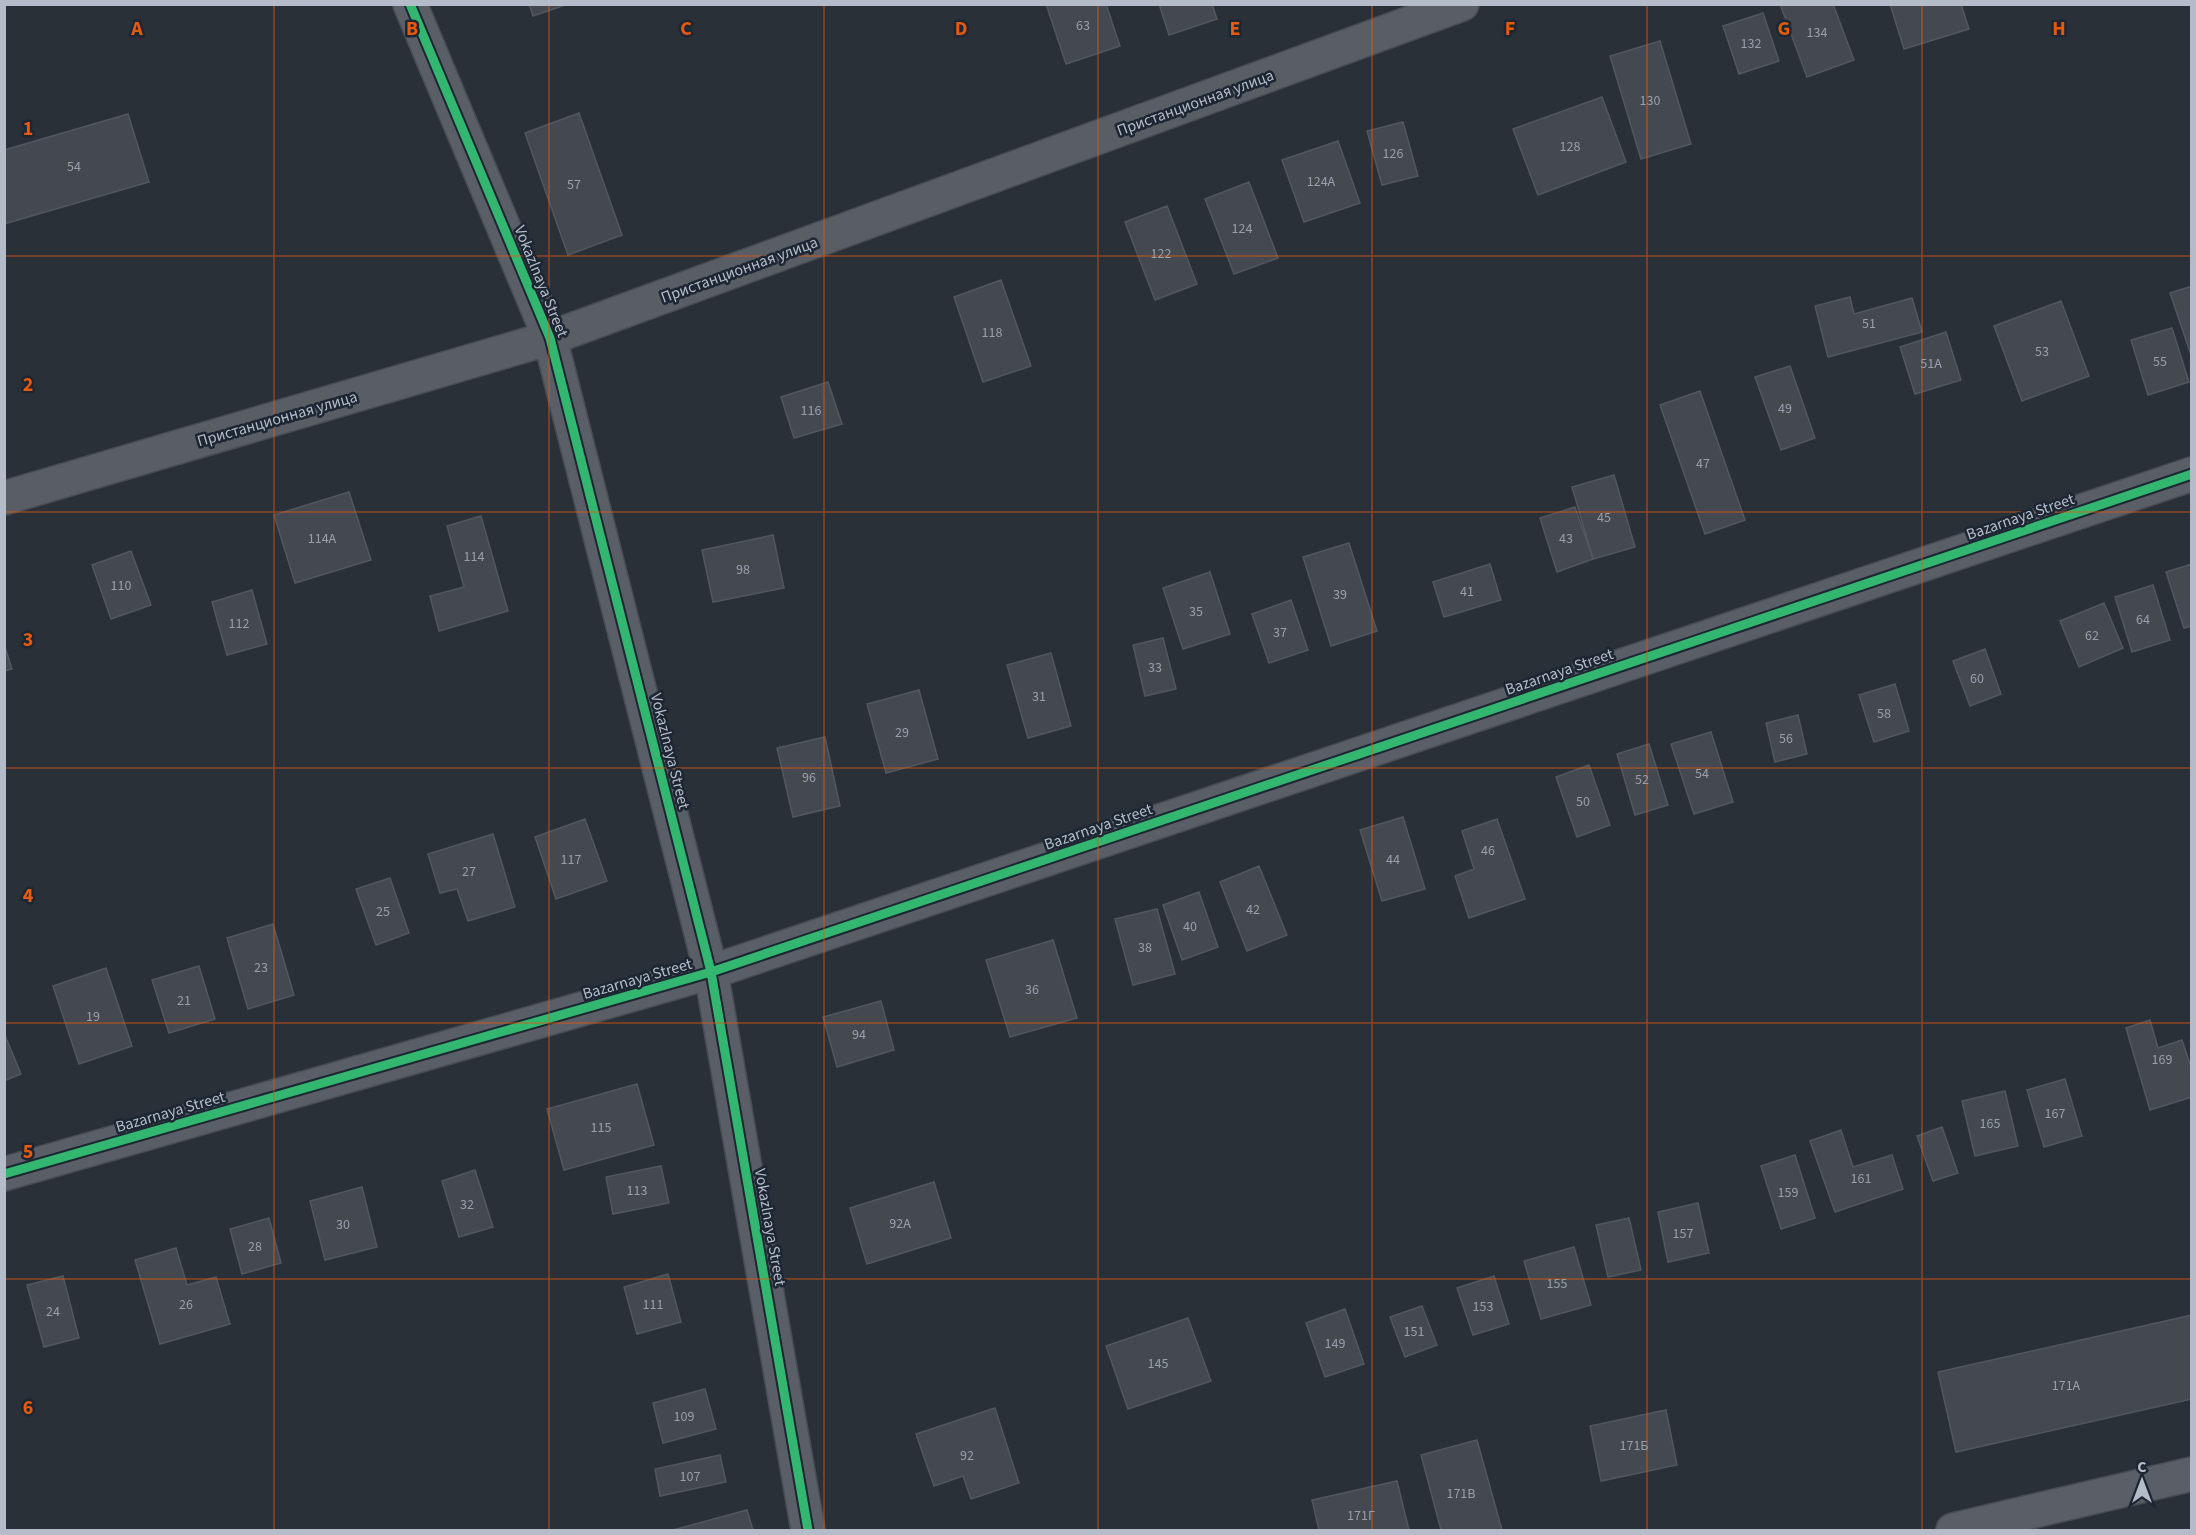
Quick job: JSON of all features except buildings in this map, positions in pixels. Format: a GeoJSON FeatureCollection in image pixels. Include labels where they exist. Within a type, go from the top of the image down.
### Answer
{"type":"FeatureCollection","features":[{"type":"Feature","properties":{"kind":"street","name":"Vokazlnaya Street"},"geometry":{"type":"LineString","coordinates":[[410,4],[550,338],[711,972],[808,1530]]}},
{"type":"Feature","properties":{"kind":"street","name":"Пристанционная улица"},"geometry":{"type":"LineString","coordinates":[[4,498],[550,338],[1462,4]]}},
{"type":"Feature","properties":{"kind":"street","name":"Bazarnaya Street"},"geometry":{"type":"LineString","coordinates":[[4,1174],[711,972],[2192,474]]}},
{"type":"Feature","properties":{"kind":"street"},"geometry":{"type":"LineString","coordinates":[[1953,1530],[2192,1474]]}},
{"type":"Feature","properties":{"kind":"cycle path"},"geometry":{"type":"LineString","coordinates":[[410,4],[550,338],[711,972],[808,1530]]}},
{"type":"Feature","properties":{"kind":"cycle path"},"geometry":{"type":"LineString","coordinates":[[4,1174],[711,972],[2192,474]]}}]}
